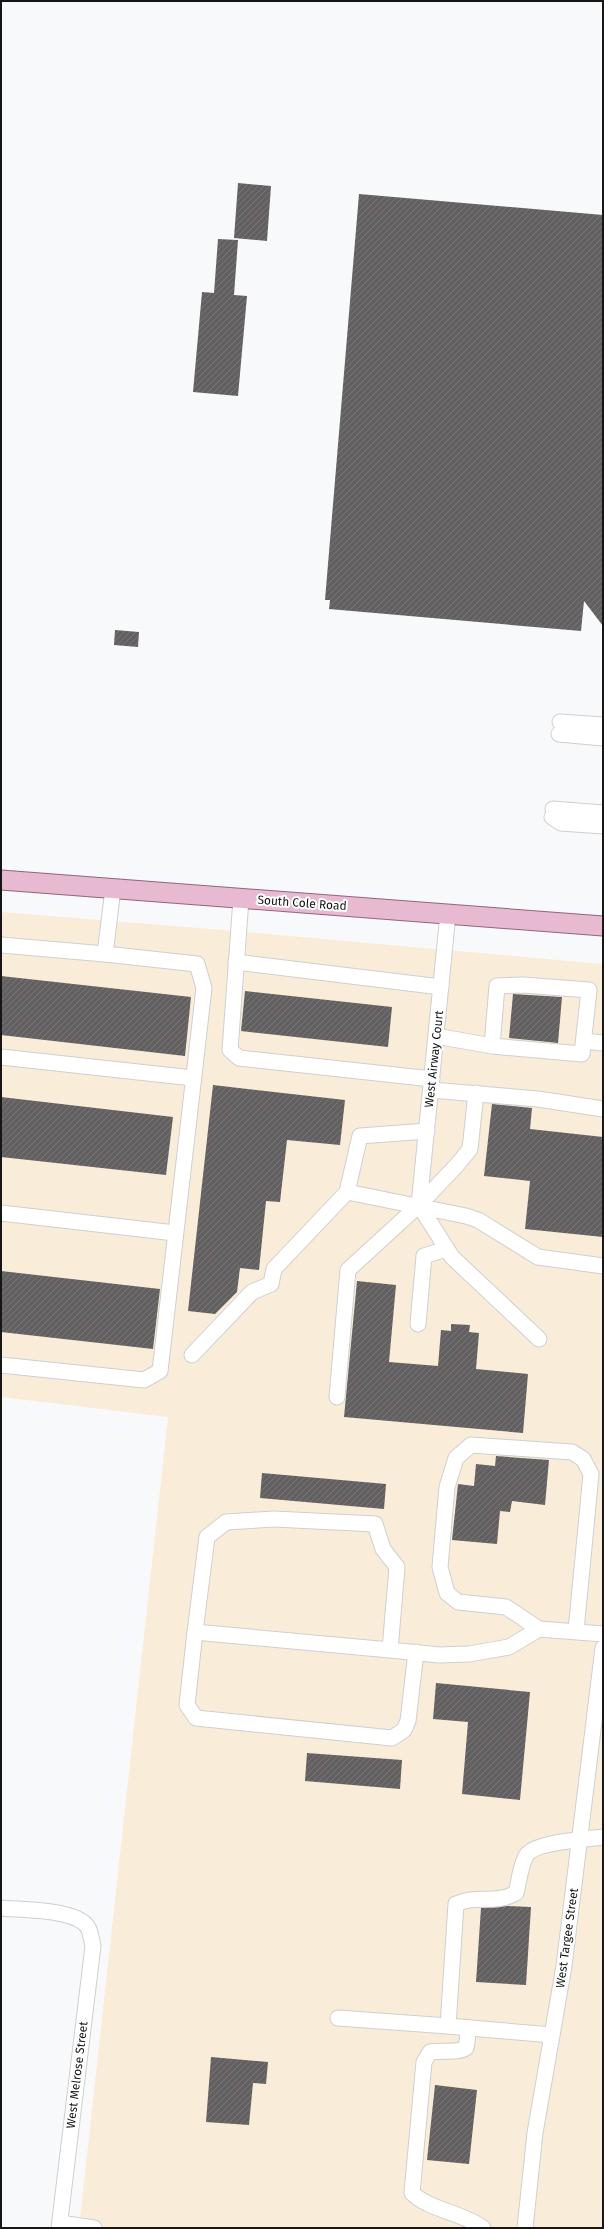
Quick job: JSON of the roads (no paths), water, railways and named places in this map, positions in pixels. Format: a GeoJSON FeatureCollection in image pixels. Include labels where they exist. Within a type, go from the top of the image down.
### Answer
{"type":"FeatureCollection","features":[{"type":"Feature","properties":{"kind":"main road","name":"South Cole Road"},"geometry":{"type":"LineString","coordinates":[[1,880],[603,926]]}},
{"type":"Feature","properties":{"kind":"street"},"geometry":{"type":"LineString","coordinates":[[603,725],[559,728],[603,738]]}},
{"type":"Feature","properties":{"kind":"street"},"geometry":{"type":"LineString","coordinates":[[603,813],[553,813],[561,823],[603,826]]}},
{"type":"Feature","properties":{"kind":"street"},"geometry":{"type":"LineString","coordinates":[[105,954],[113,889]]}},
{"type":"Feature","properties":{"kind":"street"},"geometry":{"type":"LineString","coordinates":[[241,899],[230,1050],[239,1058],[431,1085],[476,1093],[538,1099],[603,1109]]}},
{"type":"Feature","properties":{"kind":"street","name":"West Airway Court"},"geometry":{"type":"LineString","coordinates":[[419,1205],[448,914]]}},
{"type":"Feature","properties":{"kind":"street"},"geometry":{"type":"LineString","coordinates":[[1,945],[197,964],[204,988],[192,1078],[160,1371],[144,1380],[1,1365]]}},
{"type":"Feature","properties":{"kind":"street"},"geometry":{"type":"LineString","coordinates":[[236,962],[441,987]]}},
{"type":"Feature","properties":{"kind":"street"},"geometry":{"type":"LineString","coordinates":[[436,1036],[492,1046],[582,1054],[596,990],[523,985],[497,986],[492,1046]]}},
{"type":"Feature","properties":{"kind":"street"},"geometry":{"type":"LineString","coordinates":[[584,1041],[603,1042]]}},
{"type":"Feature","properties":{"kind":"street"},"geometry":{"type":"LineString","coordinates":[[1,1057],[192,1078]]}},
{"type":"Feature","properties":{"kind":"street"},"geometry":{"type":"LineString","coordinates":[[336,1397],[348,1270],[419,1205],[470,1149],[476,1093]]}},
{"type":"Feature","properties":{"kind":"street"},"geometry":{"type":"LineString","coordinates":[[192,1355],[252,1292],[271,1284],[274,1269],[347,1192],[360,1136],[426,1131]]}},
{"type":"Feature","properties":{"kind":"street"},"geometry":{"type":"LineString","coordinates":[[347,1192],[419,1205],[478,1220],[538,1257],[603,1266]]}},
{"type":"Feature","properties":{"kind":"street"},"geometry":{"type":"LineString","coordinates":[[419,1205],[452,1257],[539,1339]]}},
{"type":"Feature","properties":{"kind":"street"},"geometry":{"type":"LineString","coordinates":[[1,1213],[175,1233]]}},
{"type":"Feature","properties":{"kind":"street"},"geometry":{"type":"LineString","coordinates":[[418,1324],[424,1256],[446,1249]]}},
{"type":"Feature","properties":{"kind":"street"},"geometry":{"type":"LineString","coordinates":[[576,1632],[591,1474],[583,1459],[572,1452],[471,1445],[456,1458],[447,1487],[440,1567],[446,1593],[458,1602],[506,1607],[539,1629],[576,1632],[603,1634]]}},
{"type":"Feature","properties":{"kind":"street"},"geometry":{"type":"LineString","coordinates":[[390,1650],[397,1567],[383,1548],[375,1524],[274,1519],[226,1522],[206,1537],[194,1632],[187,1705],[196,1718],[392,1738],[404,1730],[408,1721],[416,1652]]}},
{"type":"Feature","properties":{"kind":"street"},"geometry":{"type":"LineString","coordinates":[[194,1632],[390,1650],[469,1654],[509,1647],[539,1629]]}},
{"type":"Feature","properties":{"kind":"street","name":"West Targee Street"},"geometry":{"type":"LineString","coordinates":[[525,2228],[535,2133],[564,1966],[581,1840],[603,1648]]}},
{"type":"Feature","properties":{"kind":"street"},"geometry":{"type":"LineString","coordinates":[[448,2026],[456,1904],[466,1899],[504,1900],[516,1893],[526,1856],[533,1849],[544,1845],[603,1837]]}},
{"type":"Feature","properties":{"kind":"street","name":"West Melrose Street"},"geometry":{"type":"LineString","coordinates":[[1,1908],[63,1914],[84,1923],[91,1934],[93,1946],[60,2226]]}},
{"type":"Feature","properties":{"kind":"street"},"geometry":{"type":"LineString","coordinates":[[338,2018],[552,2035]]}},
{"type":"Feature","properties":{"kind":"street"},"geometry":{"type":"LineString","coordinates":[[469,2028],[466,2048],[460,2051],[444,2050],[430,2052],[424,2062],[412,2193],[421,2202],[458,2216],[483,2228]]}},
{"type":"Feature","properties":{"kind":"street"},"geometry":{"type":"LineString","coordinates":[[60,2226],[94,2228]]}}]}
